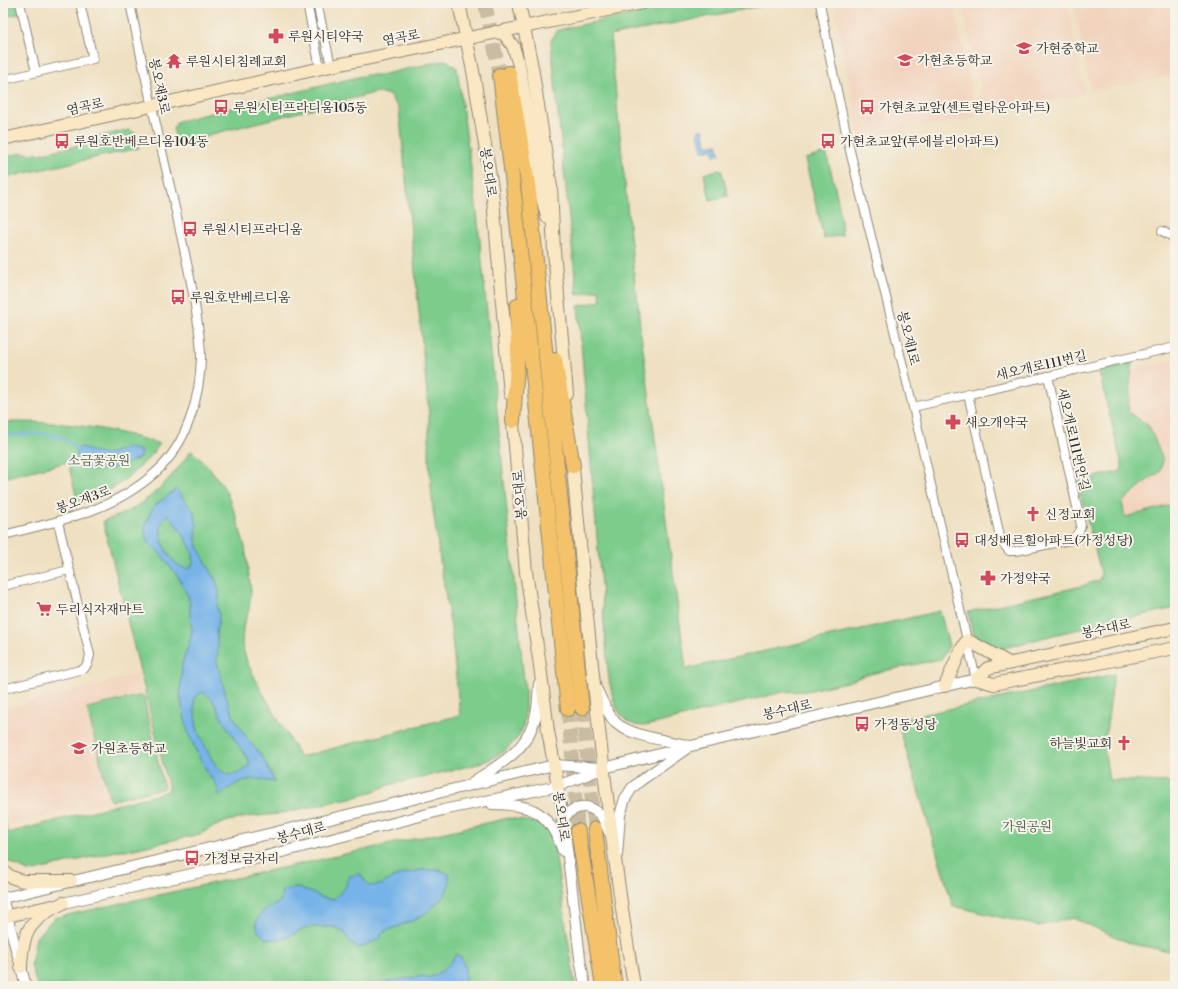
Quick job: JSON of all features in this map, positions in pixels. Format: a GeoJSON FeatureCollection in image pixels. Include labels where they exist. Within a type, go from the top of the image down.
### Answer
{"type":"FeatureCollection","features":[{"type":"Feature","properties":{"kind":"highway","name":"봉오대로"},"geometry":{"type":"LineString","coordinates":[[505,74],[528,183],[575,708],[515,202],[505,74]]}},
{"type":"Feature","properties":{"kind":"highway"},"geometry":{"type":"LineString","coordinates":[[528,183],[546,314],[573,466]]}},
{"type":"Feature","properties":{"kind":"highway"},"geometry":{"type":"LineString","coordinates":[[513,421],[518,351],[515,202]]}},
{"type":"Feature","properties":{"kind":"highway"},"geometry":{"type":"LineString","coordinates":[[595,829],[612,967],[616,986]]}},
{"type":"Feature","properties":{"kind":"highway","name":"봉오대로"},"geometry":{"type":"LineString","coordinates":[[578,831],[603,986]]}},
{"type":"Feature","properties":{"kind":"main road","name":"봉오대로"},"geometry":{"type":"LineString","coordinates":[[459,3],[473,71],[492,188],[526,572],[548,731],[558,786]]}},
{"type":"Feature","properties":{"kind":"main road"},"geometry":{"type":"LineString","coordinates":[[519,3],[532,67],[551,187],[554,251],[593,680],[612,838],[634,986]]}},
{"type":"Feature","properties":{"kind":"main road","name":"염곡로"},"geometry":{"type":"LineString","coordinates":[[3,139],[326,67],[642,3]]}},
{"type":"Feature","properties":{"kind":"main road"},"geometry":{"type":"LineString","coordinates":[[495,32],[504,34],[512,46],[519,65],[540,188],[554,251]]}},
{"type":"Feature","properties":{"kind":"main road","name":"봉수대로"},"geometry":{"type":"LineString","coordinates":[[976,679],[988,668],[1175,628]]}},
{"type":"Feature","properties":{"kind":"main road"},"geometry":{"type":"LineString","coordinates":[[945,686],[967,640],[1009,664]]}},
{"type":"Feature","properties":{"kind":"main road","name":"봉수대로"},"geometry":{"type":"LineString","coordinates":[[976,679],[994,684],[1175,648]]}},
{"type":"Feature","properties":{"kind":"main road"},"geometry":{"type":"LineString","coordinates":[[3,871],[11,877],[23,881],[71,881]]}},
{"type":"Feature","properties":{"kind":"main road"},"geometry":{"type":"LineString","coordinates":[[21,967],[25,936],[30,927],[34,921],[63,903]]}},
{"type":"Feature","properties":{"kind":"main road","name":"봉수대로"},"geometry":{"type":"LineString","coordinates":[[5,917],[63,903]]}},
{"type":"Feature","properties":{"kind":"street"},"geometry":{"type":"LineString","coordinates":[[20,3],[36,72]]}},
{"type":"Feature","properties":{"kind":"street"},"geometry":{"type":"LineString","coordinates":[[3,80],[93,59],[80,3]]}},
{"type":"Feature","properties":{"kind":"street","name":"봉오재3로"},"geometry":{"type":"LineString","coordinates":[[3,535],[58,522],[86,513],[115,501],[138,487],[157,471],[168,459],[175,448],[188,425],[197,392],[201,358],[198,321],[186,258],[130,3]]}},
{"type":"Feature","properties":{"kind":"street"},"geometry":{"type":"LineString","coordinates":[[307,3],[317,49],[326,67]]}},
{"type":"Feature","properties":{"kind":"street"},"geometry":{"type":"LineString","coordinates":[[317,3],[326,46],[326,67]]}},
{"type":"Feature","properties":{"kind":"street","name":"봉오재1로"},"geometry":{"type":"LineString","coordinates":[[820,3],[830,63],[851,155],[913,407],[976,679]]}},
{"type":"Feature","properties":{"kind":"street"},"geometry":{"type":"LineString","coordinates":[[317,49],[322,52],[326,46]]}},
{"type":"Feature","properties":{"kind":"street"},"geometry":{"type":"LineString","coordinates":[[1162,231],[1175,238]]}},
{"type":"Feature","properties":{"kind":"street","name":"새오개로111번길"},"geometry":{"type":"LineString","coordinates":[[913,407],[1175,347]]}},
{"type":"Feature","properties":{"kind":"street","name":"새오개로111번안길"},"geometry":{"type":"LineString","coordinates":[[968,394],[1001,541],[1008,551],[1016,551],[1070,540],[1077,536],[1081,524],[1048,376]]}},
{"type":"Feature","properties":{"kind":"street"},"geometry":{"type":"LineString","coordinates":[[3,689],[84,669],[88,663],[90,655],[58,522]]}},
{"type":"Feature","properties":{"kind":"street"},"geometry":{"type":"LineString","coordinates":[[3,586],[69,570]]}},
{"type":"Feature","properties":{"kind":"street"},"geometry":{"type":"LineString","coordinates":[[468,785],[502,764],[516,752],[527,738],[532,728],[537,710],[540,666]]}},
{"type":"Feature","properties":{"kind":"street","name":"봉수대로"},"geometry":{"type":"LineString","coordinates":[[63,903],[232,865],[444,810],[558,786],[604,768],[976,679]]}},
{"type":"Feature","properties":{"kind":"street"},"geometry":{"type":"LineString","coordinates":[[593,680],[607,711],[616,723],[624,729],[691,746]]}},
{"type":"Feature","properties":{"kind":"street"},"geometry":{"type":"LineString","coordinates":[[616,865],[620,815],[625,799],[632,788],[640,781],[691,746]]}},
{"type":"Feature","properties":{"kind":"street","name":"봉수대로"},"geometry":{"type":"LineString","coordinates":[[3,898],[468,785],[554,766],[604,768]]}},
{"type":"Feature","properties":{"kind":"street","name":"봉오대로"},"geometry":{"type":"LineString","coordinates":[[558,786],[580,958],[585,986]]}},
{"type":"Feature","properties":{"kind":"street"},"geometry":{"type":"LineString","coordinates":[[474,804],[509,805],[532,809],[540,814],[551,825],[558,838],[569,868]]}},
{"type":"Feature","properties":{"kind":"street"},"geometry":{"type":"LineString","coordinates":[[562,820],[573,809],[582,806],[588,807],[596,810],[602,817],[612,838]]}},
{"type":"Feature","properties":{"kind":"street"},"geometry":{"type":"LineString","coordinates":[[3,901],[5,917],[21,967],[25,985]]}},
{"type":"Feature","properties":{"kind":"street"},"geometry":{"type":"LineString","coordinates":[[3,982],[4,986]]}},
{"type":"Feature","properties":{"kind":"shaded area","name":"가현초등학교"},"geometry":{"type":"Polygon","coordinates":[[[834,3],[953,3],[977,117],[860,139],[834,3]]]}},
{"type":"Feature","properties":{"kind":"shaded area","name":"가현중학교"},"geometry":{"type":"Polygon","coordinates":[[[962,3],[1067,3],[1085,94],[985,114],[962,3]]]}},
{"type":"Feature","properties":{"kind":"shaded area"},"geometry":{"type":"Polygon","coordinates":[[[1073,3],[1175,3],[1175,75],[1091,92],[1073,3]]]}},
{"type":"Feature","properties":{"kind":"shaded area"},"geometry":{"type":"Polygon","coordinates":[[[1175,360],[1175,504],[1125,517],[1122,502],[1149,479],[1160,472],[1149,426],[1128,412],[1128,383],[1131,370],[1175,360]]]}},
{"type":"Feature","properties":{"kind":"shaded area","name":"가원초등학교"},"geometry":{"type":"Polygon","coordinates":[[[138,674],[164,788],[10,825],[3,798],[3,709],[138,674]]]}},
{"type":"Feature","properties":{"kind":"green space"},"geometry":{"type":"Polygon","coordinates":[[[3,3],[20,3],[23,13],[3,17],[3,3]]]}},
{"type":"Feature","properties":{"kind":"green space"},"geometry":{"type":"Polygon","coordinates":[[[685,3],[776,3],[610,36],[636,294],[686,669],[940,611],[949,646],[941,659],[865,675],[851,681],[806,691],[783,692],[650,725],[639,726],[630,723],[618,710],[611,691],[608,671],[578,306],[601,301],[599,290],[577,295],[551,40],[558,30],[685,3]]]}},
{"type":"Feature","properties":{"kind":"green space"},"geometry":{"type":"Polygon","coordinates":[[[446,60],[457,68],[477,212],[525,691],[523,728],[515,741],[506,750],[493,758],[478,764],[389,785],[364,795],[278,814],[247,817],[228,821],[200,834],[129,850],[120,850],[30,872],[3,859],[3,813],[8,833],[166,792],[169,789],[103,521],[129,511],[150,497],[171,476],[191,451],[209,467],[225,489],[236,516],[245,547],[251,590],[249,610],[243,627],[242,645],[247,662],[260,688],[300,757],[460,715],[451,629],[433,509],[429,463],[429,414],[399,109],[389,95],[378,92],[177,143],[173,128],[178,121],[366,75],[380,75],[446,60]]]}},
{"type":"Feature","properties":{"kind":"green space"},"geometry":{"type":"Polygon","coordinates":[[[129,130],[138,135],[139,148],[3,178],[3,157],[22,153],[39,154],[80,145],[93,137],[129,130]]]}},
{"type":"Feature","properties":{"kind":"green space"},"geometry":{"type":"Polygon","coordinates":[[[826,153],[834,183],[842,235],[824,239],[805,159],[826,153]]]}},
{"type":"Feature","properties":{"kind":"green space"},"geometry":{"type":"Polygon","coordinates":[[[721,169],[728,196],[710,200],[704,174],[721,169]]]}},
{"type":"Feature","properties":{"kind":"green space"},"geometry":{"type":"Polygon","coordinates":[[[1132,362],[1128,412],[1149,426],[1163,460],[1160,472],[1149,479],[1122,502],[1125,517],[1175,504],[1175,608],[1057,634],[997,650],[978,642],[972,630],[968,612],[1082,586],[1099,580],[1101,573],[1077,481],[1121,471],[1122,465],[1099,372],[1132,362]]]}},
{"type":"Feature","properties":{"kind":"green space","name":"소금꽃공원"},"geometry":{"type":"Polygon","coordinates":[[[3,422],[84,426],[117,432],[160,444],[143,464],[124,480],[102,494],[78,504],[68,462],[3,478],[3,422]]]}},
{"type":"Feature","properties":{"kind":"green space","name":"가원공원"},"geometry":{"type":"Polygon","coordinates":[[[1114,674],[1104,748],[1109,780],[1175,782],[1175,952],[1132,944],[1073,918],[1038,926],[953,906],[897,720],[1114,674]]]}},
{"type":"Feature","properties":{"kind":"green space"},"geometry":{"type":"Polygon","coordinates":[[[143,695],[164,788],[110,801],[87,708],[143,695]]]}},
{"type":"Feature","properties":{"kind":"green space"},"geometry":{"type":"Polygon","coordinates":[[[509,818],[551,825],[575,986],[37,986],[31,965],[36,937],[54,918],[509,818]]]}},
{"type":"Feature","properties":{"kind":"water"},"geometry":{"type":"Polygon","coordinates":[[[703,129],[707,146],[717,144],[720,154],[714,156],[713,149],[702,151],[698,131],[703,129]]]}},
{"type":"Feature","properties":{"kind":"water"},"geometry":{"type":"Polygon","coordinates":[[[82,447],[104,454],[127,447],[141,451],[140,457],[129,463],[115,468],[94,470],[86,468],[77,458],[77,449],[82,447]]]}},
{"type":"Feature","properties":{"kind":"water"},"geometry":{"type":"Polygon","coordinates":[[[176,489],[194,512],[197,526],[196,540],[219,590],[217,607],[219,614],[218,626],[216,629],[218,648],[217,662],[227,699],[234,717],[248,740],[262,756],[275,782],[259,779],[245,780],[219,796],[218,788],[200,759],[189,735],[180,695],[182,664],[192,630],[190,605],[188,596],[177,575],[146,538],[145,526],[154,506],[176,489]],[[168,514],[161,526],[164,547],[177,564],[189,569],[193,564],[191,549],[182,533],[168,514]],[[202,692],[194,698],[198,732],[218,768],[228,774],[241,772],[249,766],[249,760],[223,721],[216,705],[211,698],[202,692]]]}},
{"type":"Feature","properties":{"kind":"water"},"geometry":{"type":"Polygon","coordinates":[[[421,870],[440,870],[449,874],[449,885],[444,896],[426,913],[412,921],[381,933],[381,939],[358,948],[351,943],[344,932],[334,927],[307,927],[286,938],[274,940],[265,938],[259,932],[256,925],[258,917],[264,910],[281,901],[282,890],[298,888],[323,898],[334,899],[345,888],[349,876],[360,874],[369,886],[379,885],[402,874],[421,870]]]}},
{"type":"Feature","properties":{"kind":"water"},"geometry":{"type":"Polygon","coordinates":[[[456,954],[461,957],[465,967],[465,980],[469,986],[361,986],[423,976],[429,978],[444,969],[456,954]]]}},
{"type":"Feature","properties":{"kind":"waterway"},"geometry":{"type":"LineString","coordinates":[[3,436],[45,434],[61,438],[77,449]]}},
{"type":"Feature","properties":{"kind":"tunnel"},"geometry":{"type":"LineString","coordinates":[[485,3],[500,75]]}},
{"type":"Feature","properties":{"kind":"tunnel"},"geometry":{"type":"LineString","coordinates":[[582,708],[595,829]]}},
{"type":"Feature","properties":{"kind":"tunnel"},"geometry":{"type":"LineString","coordinates":[[568,709],[578,831]]}},
{"type":"Feature","properties":{"kind":"place","name":"루원시티약국"},"geometry":{"type":"Point","coordinates":[276,36]}},
{"type":"Feature","properties":{"kind":"place","name":"가현중학교"},"geometry":{"type":"Point","coordinates":[1024,48]}},
{"type":"Feature","properties":{"kind":"place","name":"가현초등학교"},"geometry":{"type":"Point","coordinates":[905,60]}},
{"type":"Feature","properties":{"kind":"place","name":"루원시티침례교회"},"geometry":{"type":"Point","coordinates":[174,61]}},
{"type":"Feature","properties":{"kind":"place","name":"루원시티프라디움105동"},"geometry":{"type":"Point","coordinates":[221,107]}},
{"type":"Feature","properties":{"kind":"place","name":"가현초교앞(센트럴타운아파트)"},"geometry":{"type":"Point","coordinates":[867,107]}},
{"type":"Feature","properties":{"kind":"place","name":"루원호반베르디움104동"},"geometry":{"type":"Point","coordinates":[62,141]}},
{"type":"Feature","properties":{"kind":"place","name":"가현초교앞(루에블리아파트)"},"geometry":{"type":"Point","coordinates":[828,141]}},
{"type":"Feature","properties":{"kind":"place","name":"루원시티프라디움"},"geometry":{"type":"Point","coordinates":[190,229]}},
{"type":"Feature","properties":{"kind":"place","name":"루원호반베르디움"},"geometry":{"type":"Point","coordinates":[178,297]}},
{"type":"Feature","properties":{"kind":"place","name":"새오개약국"},"geometry":{"type":"Point","coordinates":[953,422]}},
{"type":"Feature","properties":{"kind":"place","name":"신정교회"},"geometry":{"type":"Point","coordinates":[1033,514]}},
{"type":"Feature","properties":{"kind":"place","name":"대성베르힐아파트(가정성당)"},"geometry":{"type":"Point","coordinates":[962,540]}},
{"type":"Feature","properties":{"kind":"place","name":"가정약국"},"geometry":{"type":"Point","coordinates":[988,578]}},
{"type":"Feature","properties":{"kind":"place","name":"두리식자재마트"},"geometry":{"type":"Point","coordinates":[44,609]}},
{"type":"Feature","properties":{"kind":"place","name":"가정동성당"},"geometry":{"type":"Point","coordinates":[862,724]}},
{"type":"Feature","properties":{"kind":"place","name":"하늘빛교회"},"geometry":{"type":"Point","coordinates":[1124,743]}},
{"type":"Feature","properties":{"kind":"place","name":"가원초등학교"},"geometry":{"type":"Point","coordinates":[79,748]}},
{"type":"Feature","properties":{"kind":"place","name":"가정보금자리"},"geometry":{"type":"Point","coordinates":[192,858]}}]}
